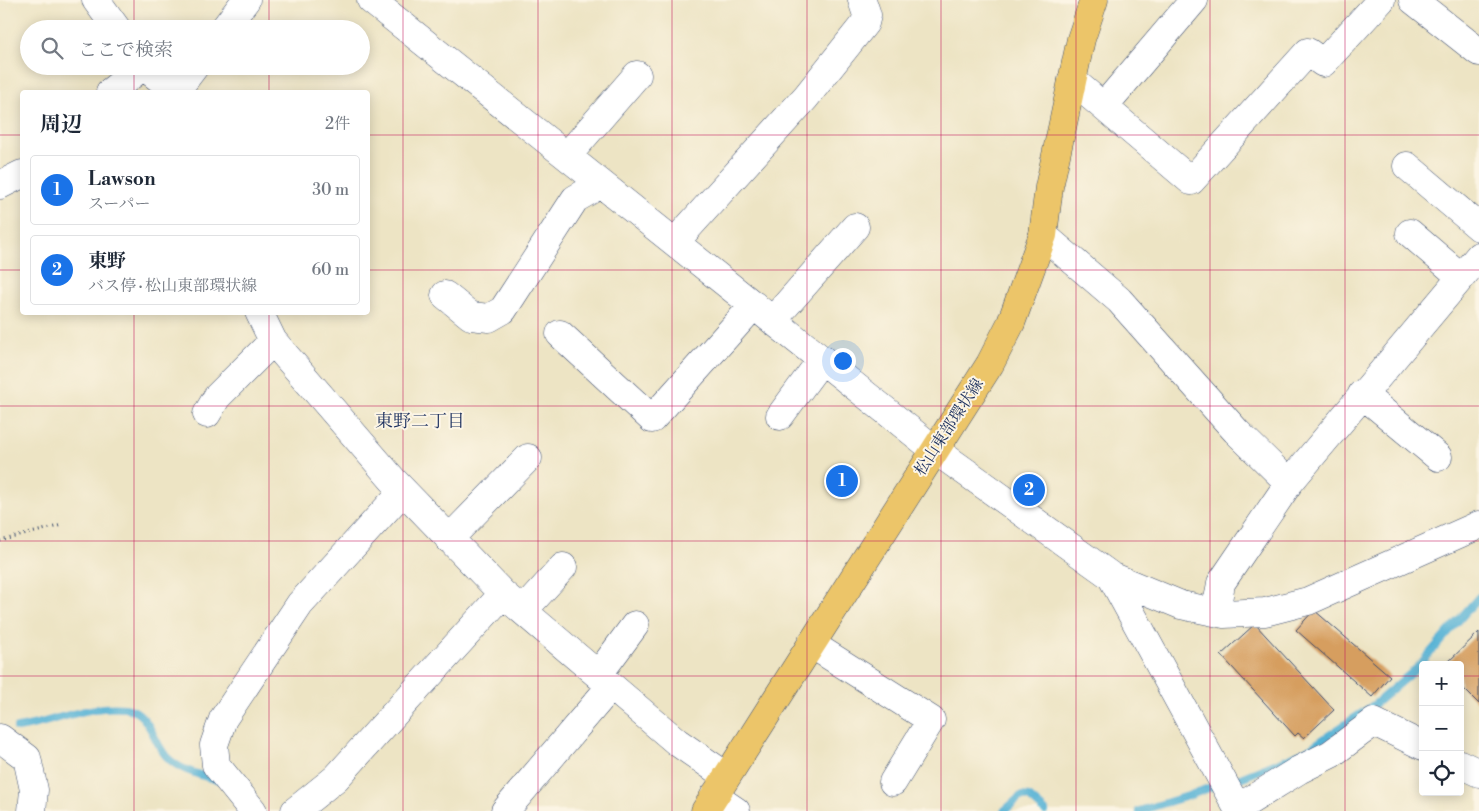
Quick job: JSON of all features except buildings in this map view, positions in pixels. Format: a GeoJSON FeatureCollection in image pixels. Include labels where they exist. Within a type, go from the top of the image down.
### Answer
{"type":"FeatureCollection","features":[{"type":"Feature","properties":{"kind":"main road","name":"松山東部環状線"},"geometry":{"type":"LineString","coordinates":[[715,795],[990,364],[1010,324],[1043,235],[1049,188],[1072,80],[1081,39],[1094,0]]}},
{"type":"Feature","properties":{"kind":"street"},"geometry":{"type":"LineString","coordinates":[[96,0],[110,20]]}},
{"type":"Feature","properties":{"kind":"street"},"geometry":{"type":"LineString","coordinates":[[231,20],[246,0]]}},
{"type":"Feature","properties":{"kind":"street"},"geometry":{"type":"LineString","coordinates":[[371,0],[935,450],[1111,576],[1181,604],[1216,612],[1265,612],[1308,601],[1479,525]]}},
{"type":"Feature","properties":{"kind":"street"},"geometry":{"type":"LineString","coordinates":[[675,242],[806,96],[865,23],[867,15],[862,0]]}},
{"type":"Feature","properties":{"kind":"street"},"geometry":{"type":"LineString","coordinates":[[1104,106],[1194,0]]}},
{"type":"Feature","properties":{"kind":"street"},"geometry":{"type":"LineString","coordinates":[[1072,80],[1191,181],[1308,52],[1323,63],[1381,0]]}},
{"type":"Feature","properties":{"kind":"street"},"geometry":{"type":"LineString","coordinates":[[1428,4],[1479,52]]}},
{"type":"Feature","properties":{"kind":"street"},"geometry":{"type":"LineString","coordinates":[[113,90],[132,75]]}},
{"type":"Feature","properties":{"kind":"street"},"geometry":{"type":"LineString","coordinates":[[154,75],[173,90]]}},
{"type":"Feature","properties":{"kind":"street"},"geometry":{"type":"LineString","coordinates":[[177,90],[188,75]]}},
{"type":"Feature","properties":{"kind":"street"},"geometry":{"type":"LineString","coordinates":[[567,156],[637,76]]}},
{"type":"Feature","properties":{"kind":"street"},"geometry":{"type":"LineString","coordinates":[[1406,166],[1479,227]]}},
{"type":"Feature","properties":{"kind":"street"},"geometry":{"type":"LineString","coordinates":[[0,185],[20,175]]}},
{"type":"Feature","properties":{"kind":"street"},"geometry":{"type":"LineString","coordinates":[[445,295],[471,316],[490,318],[503,310],[576,199],[601,184]]}},
{"type":"Feature","properties":{"kind":"street"},"geometry":{"type":"LineString","coordinates":[[560,334],[652,419],[855,227]]}},
{"type":"Feature","properties":{"kind":"street"},"geometry":{"type":"LineString","coordinates":[[1410,234],[1461,277]]}},
{"type":"Feature","properties":{"kind":"street"},"geometry":{"type":"LineString","coordinates":[[1043,235],[1119,300],[1236,432],[1289,483]]}},
{"type":"Feature","properties":{"kind":"street"},"geometry":{"type":"LineString","coordinates":[[1216,612],[1221,583],[1289,483],[1479,256]]}},
{"type":"Feature","properties":{"kind":"street"},"geometry":{"type":"LineString","coordinates":[[260,315],[273,341],[403,490],[449,539],[503,594],[677,742],[715,795],[736,811]]}},
{"type":"Feature","properties":{"kind":"street"},"geometry":{"type":"LineString","coordinates":[[207,414],[216,397],[273,341]]}},
{"type":"Feature","properties":{"kind":"street"},"geometry":{"type":"LineString","coordinates":[[780,416],[822,359]]}},
{"type":"Feature","properties":{"kind":"street"},"geometry":{"type":"LineString","coordinates":[[1362,394],[1438,456]]}},
{"type":"Feature","properties":{"kind":"street"},"geometry":{"type":"LineString","coordinates":[[449,539],[528,458]]}},
{"type":"Feature","properties":{"kind":"street"},"geometry":{"type":"LineString","coordinates":[[253,811],[216,765],[214,745],[223,719],[300,604],[403,490]]}},
{"type":"Feature","properties":{"kind":"street"},"geometry":{"type":"LineString","coordinates":[[523,611],[563,567]]}},
{"type":"Feature","properties":{"kind":"street"},"geometry":{"type":"LineString","coordinates":[[1111,576],[1239,810],[1300,770],[1331,754],[1374,722],[1419,744]]}},
{"type":"Feature","properties":{"kind":"street"},"geometry":{"type":"LineString","coordinates":[[295,811],[336,778],[503,594]]}},
{"type":"Feature","properties":{"kind":"street"},"geometry":{"type":"LineString","coordinates":[[505,811],[605,680],[636,625]]}},
{"type":"Feature","properties":{"kind":"street"},"geometry":{"type":"LineString","coordinates":[[810,644],[931,720],[893,782]]}},
{"type":"Feature","properties":{"kind":"street"},"geometry":{"type":"LineString","coordinates":[[0,738],[28,758],[34,790],[32,811]]}},
{"type":"Feature","properties":{"kind":"street"},"geometry":{"type":"LineString","coordinates":[[1464,766],[1479,773]]}},
{"type":"Feature","properties":{"kind":"path"},"geometry":{"type":"LineString","coordinates":[[0,541],[62,525]]}},
{"type":"Feature","properties":{"kind":"waterway"},"geometry":{"type":"LineString","coordinates":[[1238,779],[1306,751],[1375,704],[1417,668],[1479,597]]}},
{"type":"Feature","properties":{"kind":"waterway"},"geometry":{"type":"LineString","coordinates":[[17,728],[84,711],[111,708],[133,710],[145,721],[161,750],[171,761],[190,771],[217,780]]}},
{"type":"Feature","properties":{"kind":"waterway"},"geometry":{"type":"LineString","coordinates":[[1139,811],[1214,786]]}},
{"type":"Feature","properties":{"kind":"waterway"},"geometry":{"type":"LineString","coordinates":[[1004,811],[1021,796],[1029,797],[1045,811]]}},
{"type":"Feature","properties":{"kind":"place","name":"Lawson"},"geometry":{"type":"Point","coordinates":[842,481]}},
{"type":"Feature","properties":{"kind":"place","name":"東野"},"geometry":{"type":"Point","coordinates":[1029,490]}},
{"type":"Feature","properties":{"kind":"district","name":"東野二丁目"},"geometry":{"type":"Point","coordinates":[420,421]}}]}
